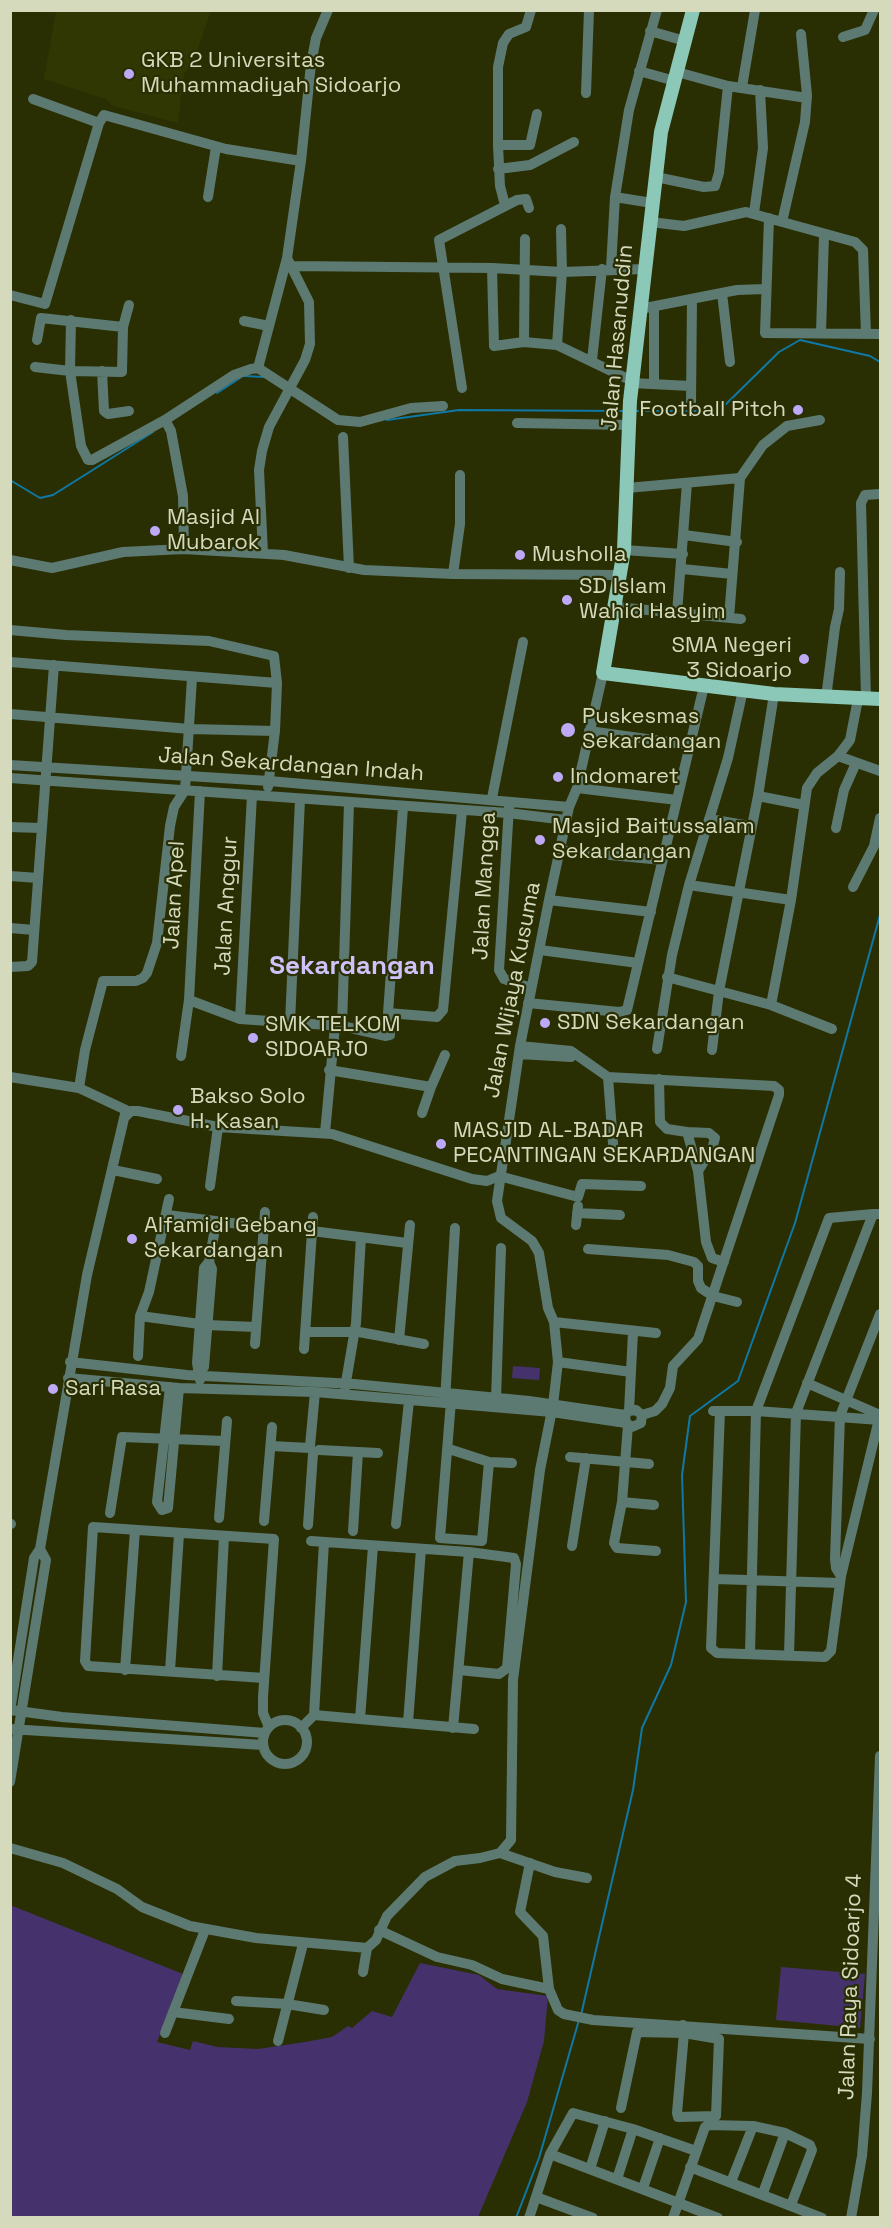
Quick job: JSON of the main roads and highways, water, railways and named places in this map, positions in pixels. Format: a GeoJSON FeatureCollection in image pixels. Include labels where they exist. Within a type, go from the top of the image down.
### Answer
{"type":"FeatureCollection","features":[{"type":"Feature","properties":{"kind":"main road","name":"Jalan Hasanuddin"},"geometry":{"type":"LineString","coordinates":[[693,10],[662,132],[652,203],[644,269],[647,308],[630,401],[624,550],[603,673],[774,694],[868,699]]}},
{"type":"Feature","properties":{"kind":"waterway"},"geometry":{"type":"LineString","coordinates":[[635,411],[719,411],[779,352],[800,340],[870,356],[880,362]]}},
{"type":"Feature","properties":{"kind":"waterway"},"geometry":{"type":"LineString","coordinates":[[245,376],[263,377]]}},
{"type":"Feature","properties":{"kind":"waterway"},"geometry":{"type":"LineString","coordinates":[[217,393],[240,378]]}},
{"type":"Feature","properties":{"kind":"waterway"},"geometry":{"type":"LineString","coordinates":[[387,420],[459,410],[624,411]]}},
{"type":"Feature","properties":{"kind":"waterway"},"geometry":{"type":"LineString","coordinates":[[10,480],[40,498],[53,495],[153,432]]}},
{"type":"Feature","properties":{"kind":"waterway"},"geometry":{"type":"LineString","coordinates":[[581,2015],[633,1790],[642,1728],[671,1665],[686,1602],[682,1475],[690,1416],[738,1381],[795,1223],[880,915]]}},
{"type":"Feature","properties":{"kind":"waterway"},"geometry":{"type":"LineString","coordinates":[[516,2218],[539,2158],[579,2020]]}},
{"type":"Feature","properties":{"kind":"place","name":"GKB 2 Universitas Muhammadiyah Sidoarjo"},"geometry":{"type":"Point","coordinates":[129,74]}},
{"type":"Feature","properties":{"kind":"place","name":"Football Pitch"},"geometry":{"type":"Point","coordinates":[798,410]}},
{"type":"Feature","properties":{"kind":"place","name":"Masjid Al Mubarok"},"geometry":{"type":"Point","coordinates":[155,531]}},
{"type":"Feature","properties":{"kind":"place","name":"Musholla"},"geometry":{"type":"Point","coordinates":[520,555]}},
{"type":"Feature","properties":{"kind":"place","name":"SD Islam Wahid Hasyim"},"geometry":{"type":"Point","coordinates":[567,600]}},
{"type":"Feature","properties":{"kind":"place","name":"SMA Negeri 3 Sidoarjo"},"geometry":{"type":"Point","coordinates":[804,659]}},
{"type":"Feature","properties":{"kind":"place","name":"Puskesmas Sekardangan"},"geometry":{"type":"Point","coordinates":[568,730]}},
{"type":"Feature","properties":{"kind":"place","name":"Indomaret"},"geometry":{"type":"Point","coordinates":[558,777]}},
{"type":"Feature","properties":{"kind":"place","name":"Masjid Baitussalam Sekardangan"},"geometry":{"type":"Point","coordinates":[540,840]}},
{"type":"Feature","properties":{"kind":"place","name":"SDN Sekardangan"},"geometry":{"type":"Point","coordinates":[545,1023]}},
{"type":"Feature","properties":{"kind":"place","name":"SMK TELKOM SIDOARJO"},"geometry":{"type":"Point","coordinates":[253,1038]}},
{"type":"Feature","properties":{"kind":"place","name":"Bakso Solo H. Kasan"},"geometry":{"type":"Point","coordinates":[178,1110]}},
{"type":"Feature","properties":{"kind":"place","name":"MASJID AL-BADAR PECANTINGAN SEKARDANGAN"},"geometry":{"type":"Point","coordinates":[441,1144]}},
{"type":"Feature","properties":{"kind":"place","name":"Alfamidi Gebang Sekardangan"},"geometry":{"type":"Point","coordinates":[132,1239]}},
{"type":"Feature","properties":{"kind":"place","name":"Sari Rasa"},"geometry":{"type":"Point","coordinates":[53,1389]}},
{"type":"Feature","properties":{"kind":"district","name":"Sekardangan"},"geometry":{"type":"Point","coordinates":[352,967]}}]}
